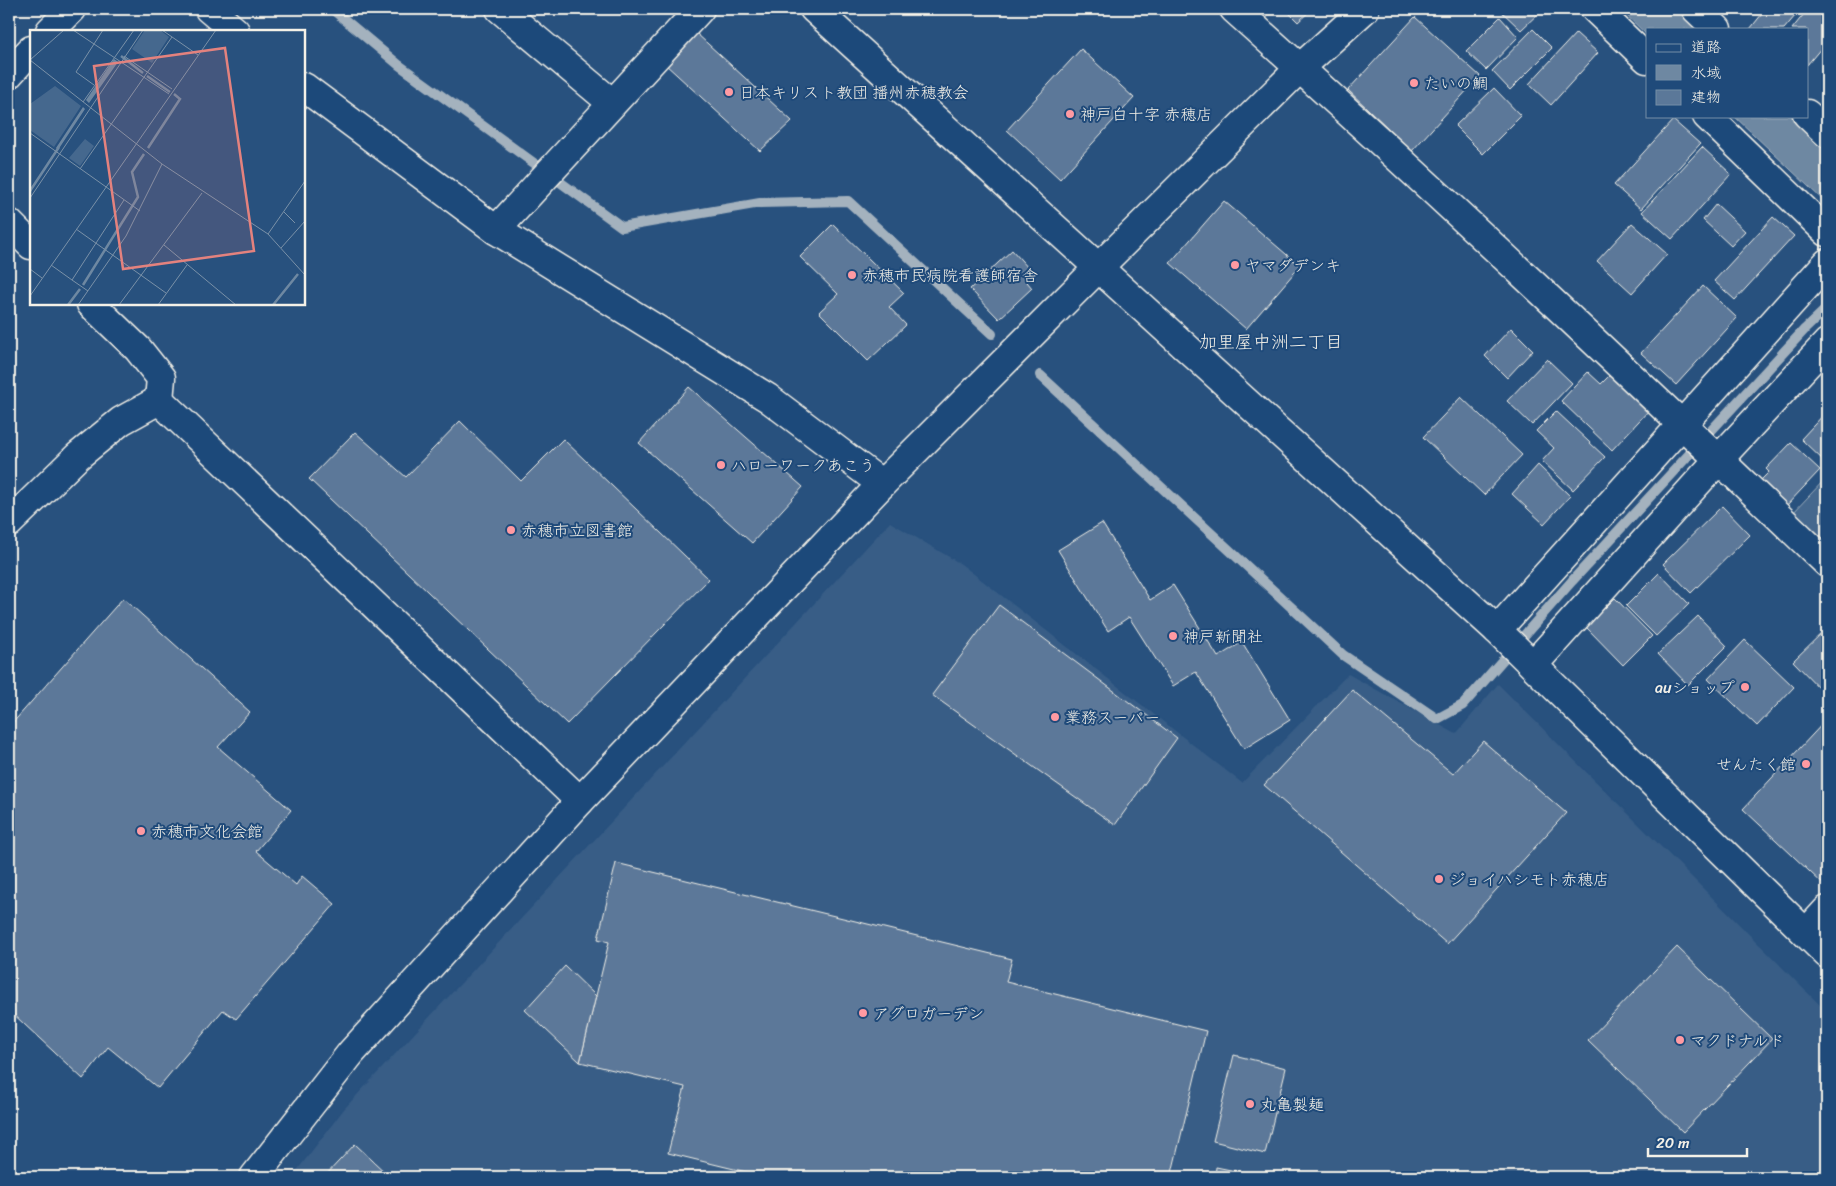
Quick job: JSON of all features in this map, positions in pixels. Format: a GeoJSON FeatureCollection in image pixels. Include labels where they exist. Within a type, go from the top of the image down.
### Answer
{"type":"FeatureCollection","features":[{"type":"Feature","properties":{"kind":"street"},"geometry":{"type":"LineString","coordinates":[[51,30],[72,9]]}},
{"type":"Feature","properties":{"kind":"street"},"geometry":{"type":"LineString","coordinates":[[209,9],[234,30]]}},
{"type":"Feature","properties":{"kind":"street"},"geometry":{"type":"LineString","coordinates":[[500,9],[612,103]]}},
{"type":"Feature","properties":{"kind":"street"},"geometry":{"type":"LineString","coordinates":[[496,230],[700,9]]}},
{"type":"Feature","properties":{"kind":"street"},"geometry":{"type":"LineString","coordinates":[[814,9],[1501,635],[1827,954]]}},
{"type":"Feature","properties":{"kind":"street"},"geometry":{"type":"LineString","coordinates":[[1234,9],[1300,68],[1683,425],[1827,563]]}},
{"type":"Feature","properties":{"kind":"street"},"geometry":{"type":"LineString","coordinates":[[254,1177],[351,1053],[580,801],[882,484],[1300,68],[1365,9]]}},
{"type":"Feature","properties":{"kind":"street"},"geometry":{"type":"LineString","coordinates":[[1595,9],[1646,58]]}},
{"type":"Feature","properties":{"kind":"street"},"geometry":{"type":"LineString","coordinates":[[1696,9],[1717,28]]}},
{"type":"Feature","properties":{"kind":"street"},"geometry":{"type":"LineString","coordinates":[[9,74],[30,51]]}},
{"type":"Feature","properties":{"kind":"street"},"geometry":{"type":"LineString","coordinates":[[305,88],[496,230],[768,398],[882,484]]}},
{"type":"Feature","properties":{"kind":"street"},"geometry":{"type":"LineString","coordinates":[[1808,115],[1827,133]]}},
{"type":"Feature","properties":{"kind":"street"},"geometry":{"type":"LineString","coordinates":[[1709,118],[1827,232]]}},
{"type":"Feature","properties":{"kind":"street"},"geometry":{"type":"LineString","coordinates":[[9,223],[30,244]]}},
{"type":"Feature","properties":{"kind":"street"},"geometry":{"type":"LineString","coordinates":[[1501,635],[1683,425],[1827,263]]}},
{"type":"Feature","properties":{"kind":"street"},"geometry":{"type":"LineString","coordinates":[[92,305],[138,349],[161,378],[159,400]]}},
{"type":"Feature","properties":{"kind":"street"},"geometry":{"type":"LineString","coordinates":[[1530,663],[1827,343]]}},
{"type":"Feature","properties":{"kind":"street"},"geometry":{"type":"LineString","coordinates":[[159,400],[580,801]]}},
{"type":"Feature","properties":{"kind":"street"},"geometry":{"type":"LineString","coordinates":[[9,523],[78,456],[121,421],[159,400]]}},
{"type":"Feature","properties":{"kind":"street"},"geometry":{"type":"LineString","coordinates":[[1806,933],[1827,910]]}},
{"type":"Feature","properties":{"kind":"shaded area"},"geometry":{"type":"Polygon","coordinates":[[[1827,477],[1827,549],[1791,515],[1827,477]]]}},
{"type":"Feature","properties":{"kind":"shaded area"},"geometry":{"type":"Polygon","coordinates":[[[890,522],[961,564],[1242,783],[1348,674],[1456,734],[1498,684],[1827,1012],[1827,1177],[292,1177],[344,1109],[890,522]]]}},
{"type":"Feature","properties":{"kind":"water"},"geometry":{"type":"Polygon","coordinates":[[[1620,9],[1680,9],[1700,28],[1646,28],[1646,34],[1620,9]]]}},
{"type":"Feature","properties":{"kind":"water"},"geometry":{"type":"Polygon","coordinates":[[[1736,118],[1802,118],[1827,141],[1827,204],[1736,118]]]}},
{"type":"Feature","properties":{"kind":"building"},"geometry":{"type":"Polygon","coordinates":[[[1285,9],[1312,9],[1298,22],[1285,9]]]}},
{"type":"Feature","properties":{"kind":"building"},"geometry":{"type":"Polygon","coordinates":[[[1499,9],[1543,9],[1521,30],[1499,9]]]}},
{"type":"Feature","properties":{"kind":"building"},"geometry":{"type":"Polygon","coordinates":[[[1766,9],[1801,9],[1785,28],[1751,28],[1766,9]]]}},
{"type":"Feature","properties":{"kind":"building"},"geometry":{"type":"Polygon","coordinates":[[[1808,9],[1823,9],[1827,12],[1827,41],[1808,64],[1808,28],[1793,28],[1808,9]]]}},
{"type":"Feature","properties":{"kind":"building","name":"たいの鯛"},"geometry":{"type":"Polygon","coordinates":[[[1415,17],[1480,76],[1412,151],[1348,90],[1415,17]]]}},
{"type":"Feature","properties":{"kind":"building"},"geometry":{"type":"Polygon","coordinates":[[[1500,17],[1518,37],[1486,70],[1466,51],[1500,17]]]}},
{"type":"Feature","properties":{"kind":"building"},"geometry":{"type":"Polygon","coordinates":[[[1533,29],[1552,48],[1510,90],[1492,71],[1533,29]]]}},
{"type":"Feature","properties":{"kind":"building","name":"日本キリスト教団 播州赤穂教会"},"geometry":{"type":"Polygon","coordinates":[[[696,33],[792,121],[760,151],[665,64],[696,33]]]}},
{"type":"Feature","properties":{"kind":"building"},"geometry":{"type":"Polygon","coordinates":[[[1576,33],[1598,53],[1551,105],[1529,84],[1576,33]]]}},
{"type":"Feature","properties":{"kind":"building","name":"神戸白十字 赤穂店"},"geometry":{"type":"Polygon","coordinates":[[[1081,49],[1134,98],[1060,179],[1007,130],[1081,49]]]}},
{"type":"Feature","properties":{"kind":"building"},"geometry":{"type":"Polygon","coordinates":[[[1494,88],[1521,116],[1483,154],[1455,126],[1494,88]]]}},
{"type":"Feature","properties":{"kind":"building"},"geometry":{"type":"Polygon","coordinates":[[[1673,120],[1700,144],[1641,209],[1614,185],[1673,120]]]}},
{"type":"Feature","properties":{"kind":"building"},"geometry":{"type":"Polygon","coordinates":[[[1702,147],[1731,174],[1672,239],[1642,212],[1702,147]]]}},
{"type":"Feature","properties":{"kind":"building","name":"ヤマダデンキ"},"geometry":{"type":"Polygon","coordinates":[[[1224,201],[1300,266],[1246,329],[1170,263],[1224,201]]]}},
{"type":"Feature","properties":{"kind":"building"},"geometry":{"type":"Polygon","coordinates":[[[1716,204],[1745,231],[1731,246],[1703,220],[1716,204]]]}},
{"type":"Feature","properties":{"kind":"building"},"geometry":{"type":"Polygon","coordinates":[[[1773,217],[1794,236],[1735,300],[1714,281],[1773,217]]]}},
{"type":"Feature","properties":{"kind":"building"},"geometry":{"type":"Polygon","coordinates":[[[1632,223],[1667,254],[1632,293],[1597,261],[1632,223]]]}},
{"type":"Feature","properties":{"kind":"building","name":"赤穂市民病院看護師宿舎"},"geometry":{"type":"Polygon","coordinates":[[[833,224],[904,293],[889,307],[906,325],[868,361],[819,312],[838,294],[800,257],[833,224]]]}},
{"type":"Feature","properties":{"kind":"building"},"geometry":{"type":"Polygon","coordinates":[[[1012,250],[1030,270],[1023,277],[1032,288],[999,319],[970,289],[1012,250]]]}},
{"type":"Feature","properties":{"kind":"building"},"geometry":{"type":"Polygon","coordinates":[[[1703,286],[1737,318],[1676,385],[1641,353],[1703,286]]]}},
{"type":"Feature","properties":{"kind":"building"},"geometry":{"type":"Polygon","coordinates":[[[1511,328],[1533,350],[1507,378],[1485,356],[1511,328]]]}},
{"type":"Feature","properties":{"kind":"building"},"geometry":{"type":"Polygon","coordinates":[[[1547,359],[1572,383],[1532,425],[1507,401],[1547,359]]]}},
{"type":"Feature","properties":{"kind":"building"},"geometry":{"type":"Polygon","coordinates":[[[1588,372],[1601,384],[1613,372],[1651,408],[1612,450],[1561,401],[1588,372]]]}},
{"type":"Feature","properties":{"kind":"building","name":"ハローワークあこう"},"geometry":{"type":"Polygon","coordinates":[[[689,387],[803,487],[752,543],[639,443],[689,387]]]}},
{"type":"Feature","properties":{"kind":"building"},"geometry":{"type":"Polygon","coordinates":[[[1461,397],[1522,455],[1484,495],[1423,437],[1461,397]]]}},
{"type":"Feature","properties":{"kind":"building"},"geometry":{"type":"Polygon","coordinates":[[[1556,411],[1605,457],[1573,490],[1542,461],[1554,448],[1536,431],[1556,411]]]}},
{"type":"Feature","properties":{"kind":"building"},"geometry":{"type":"Polygon","coordinates":[[[1827,411],[1827,464],[1801,439],[1827,411]]]}},
{"type":"Feature","properties":{"kind":"building","name":"赤穂市立図書館"},"geometry":{"type":"Polygon","coordinates":[[[460,421],[521,481],[563,439],[709,579],[567,724],[309,479],[355,432],[406,477],[460,421]]]}},
{"type":"Feature","properties":{"kind":"building"},"geometry":{"type":"Polygon","coordinates":[[[1791,443],[1820,470],[1786,506],[1760,481],[1769,472],[1766,469],[1791,443]]]}},
{"type":"Feature","properties":{"kind":"building"},"geometry":{"type":"Polygon","coordinates":[[[1538,465],[1570,496],[1544,524],[1512,494],[1538,465]]]}},
{"type":"Feature","properties":{"kind":"building"},"geometry":{"type":"Polygon","coordinates":[[[1722,506],[1750,535],[1691,593],[1663,564],[1722,506]]]}},
{"type":"Feature","properties":{"kind":"building","name":"神戸新聞社"},"geometry":{"type":"Polygon","coordinates":[[[1102,523],[1150,600],[1173,585],[1218,657],[1242,642],[1290,720],[1244,749],[1196,672],[1173,686],[1129,617],[1108,631],[1058,550],[1102,523]]]}},
{"type":"Feature","properties":{"kind":"building"},"geometry":{"type":"Polygon","coordinates":[[[1659,573],[1689,604],[1656,636],[1626,606],[1659,573]]]}},
{"type":"Feature","properties":{"kind":"building","name":"赤穂市文化会館"},"geometry":{"type":"Polygon","coordinates":[[[123,598],[250,712],[218,747],[291,810],[256,851],[296,885],[302,876],[335,904],[236,1019],[223,1010],[158,1088],[108,1047],[83,1079],[9,1010],[9,727],[123,598]]]}},
{"type":"Feature","properties":{"kind":"building"},"geometry":{"type":"Polygon","coordinates":[[[1615,598],[1652,636],[1623,665],[1586,627],[1615,598]]]}},
{"type":"Feature","properties":{"kind":"building","name":"業務スーパー"},"geometry":{"type":"Polygon","coordinates":[[[999,605],[1177,738],[1115,825],[932,695],[999,605]]]}},
{"type":"Feature","properties":{"kind":"building"},"geometry":{"type":"Polygon","coordinates":[[[1698,616],[1727,646],[1688,685],[1658,654],[1698,616]]]}},
{"type":"Feature","properties":{"kind":"building"},"geometry":{"type":"Polygon","coordinates":[[[1827,628],[1827,696],[1793,661],[1827,628]]]}},
{"type":"Feature","properties":{"kind":"building"},"geometry":{"type":"Polygon","coordinates":[[[1745,640],[1794,687],[1757,726],[1708,679],[1745,640]]]}},
{"type":"Feature","properties":{"kind":"building","name":"ジョイハシモト赤穂店"},"geometry":{"type":"Polygon","coordinates":[[[1352,690],[1453,774],[1483,741],[1566,813],[1447,944],[1264,785],[1352,690]]]}},
{"type":"Feature","properties":{"kind":"building","name":"せんたく館"},"geometry":{"type":"Polygon","coordinates":[[[1827,719],[1827,885],[1826,887],[1743,809],[1827,719]]]}},
{"type":"Feature","properties":{"kind":"building","name":"アグロガーデン"},"geometry":{"type":"Polygon","coordinates":[[[616,863],[1012,959],[1006,982],[1206,1031],[1171,1177],[767,1177],[668,1153],[685,1087],[580,1062],[609,942],[598,939],[616,863]]]}},
{"type":"Feature","properties":{"kind":"building","name":"マクドナルド"},"geometry":{"type":"Polygon","coordinates":[[[1677,947],[1772,1039],[1683,1132],[1588,1040],[1677,947]]]}},
{"type":"Feature","properties":{"kind":"building"},"geometry":{"type":"Polygon","coordinates":[[[565,966],[596,996],[580,1062],[525,1010],[565,966]]]}},
{"type":"Feature","properties":{"kind":"building","name":"丸亀製麺"},"geometry":{"type":"Polygon","coordinates":[[[1234,1055],[1286,1068],[1265,1154],[1213,1141],[1234,1055]]]}},
{"type":"Feature","properties":{"kind":"building"},"geometry":{"type":"Polygon","coordinates":[[[355,1144],[390,1177],[324,1177],[355,1144]]]}},
{"type":"Feature","properties":{"kind":"building"},"geometry":{"type":"Polygon","coordinates":[[[1216,1167],[1265,1177],[1215,1177],[1216,1167]]]}},
{"type":"Feature","properties":{"kind":"waterway"},"geometry":{"type":"LineString","coordinates":[[332,9],[399,65],[622,227],[760,203],[848,201],[992,334]]}},
{"type":"Feature","properties":{"kind":"waterway"},"geometry":{"type":"LineString","coordinates":[[1040,375],[1343,655],[1437,719],[1463,705],[1572,581],[1805,329],[1827,308]]}},
{"type":"Feature","properties":{"kind":"place","name":"たいの鯛"},"geometry":{"type":"Point","coordinates":[1414,83]}},
{"type":"Feature","properties":{"kind":"place","name":"日本キリスト教団 播州赤穂教会"},"geometry":{"type":"Point","coordinates":[729,92]}},
{"type":"Feature","properties":{"kind":"place","name":"神戸白十字 赤穂店"},"geometry":{"type":"Point","coordinates":[1070,114]}},
{"type":"Feature","properties":{"kind":"place","name":"ヤマダデンキ"},"geometry":{"type":"Point","coordinates":[1235,265]}},
{"type":"Feature","properties":{"kind":"place","name":"赤穂市民病院看護師宿舎"},"geometry":{"type":"Point","coordinates":[852,275]}},
{"type":"Feature","properties":{"kind":"place","name":"ハローワークあこう"},"geometry":{"type":"Point","coordinates":[721,465]}},
{"type":"Feature","properties":{"kind":"place","name":"赤穂市立図書館"},"geometry":{"type":"Point","coordinates":[511,530]}},
{"type":"Feature","properties":{"kind":"place","name":"神戸新聞社"},"geometry":{"type":"Point","coordinates":[1173,636]}},
{"type":"Feature","properties":{"kind":"place","name":"auショップ"},"geometry":{"type":"Point","coordinates":[1745,687]}},
{"type":"Feature","properties":{"kind":"place","name":"業務スーパー"},"geometry":{"type":"Point","coordinates":[1055,717]}},
{"type":"Feature","properties":{"kind":"place","name":"せんたく館"},"geometry":{"type":"Point","coordinates":[1806,764]}},
{"type":"Feature","properties":{"kind":"place","name":"赤穂市文化会館"},"geometry":{"type":"Point","coordinates":[141,831]}},
{"type":"Feature","properties":{"kind":"place","name":"ジョイハシモト赤穂店"},"geometry":{"type":"Point","coordinates":[1439,879]}},
{"type":"Feature","properties":{"kind":"place","name":"アグロガーデン"},"geometry":{"type":"Point","coordinates":[863,1013]}},
{"type":"Feature","properties":{"kind":"place","name":"マクドナルド"},"geometry":{"type":"Point","coordinates":[1680,1040]}},
{"type":"Feature","properties":{"kind":"place","name":"丸亀製麺"},"geometry":{"type":"Point","coordinates":[1250,1104]}},
{"type":"Feature","properties":{"kind":"district","name":"加里屋中洲二丁目"},"geometry":{"type":"Point","coordinates":[1271,342]}}]}
